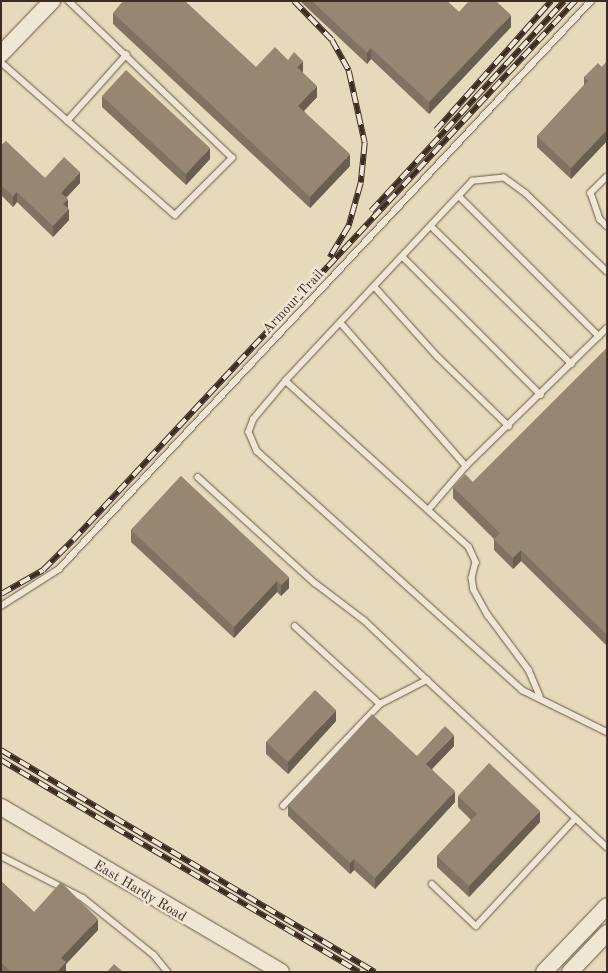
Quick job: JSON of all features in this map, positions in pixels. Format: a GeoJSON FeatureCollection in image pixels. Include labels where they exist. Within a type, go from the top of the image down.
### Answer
{"type":"FeatureCollection","features":[{"type":"Feature","properties":{"kind":"main road"},"geometry":{"type":"LineString","coordinates":[[1,54],[52,1]]}},
{"type":"Feature","properties":{"kind":"main road","name":"East Hardy Road"},"geometry":{"type":"LineString","coordinates":[[1,807],[281,972]]}},
{"type":"Feature","properties":{"kind":"main road"},"geometry":{"type":"LineString","coordinates":[[544,972],[607,906]]}},
{"type":"Feature","properties":{"kind":"main road"},"geometry":{"type":"LineString","coordinates":[[570,972],[607,933]]}},
{"type":"Feature","properties":{"kind":"lane"},"geometry":{"type":"LineString","coordinates":[[1,62],[175,215],[232,158],[68,1]]}},
{"type":"Feature","properties":{"kind":"lane","name":"Armour Trail"},"geometry":{"type":"LineString","coordinates":[[1,606],[59,569],[591,1]]}},
{"type":"Feature","properties":{"kind":"lane"},"geometry":{"type":"LineString","coordinates":[[67,121],[126,55]]}},
{"type":"Feature","properties":{"kind":"lane"},"geometry":{"type":"LineString","coordinates":[[607,177],[591,193],[600,219],[607,226]]}},
{"type":"Feature","properties":{"kind":"lane"},"geometry":{"type":"LineString","coordinates":[[607,272],[504,178],[473,181],[286,381],[254,419],[250,432],[257,451],[522,690],[540,696],[607,732]]}},
{"type":"Feature","properties":{"kind":"lane"},"geometry":{"type":"LineString","coordinates":[[459,196],[599,336]]}},
{"type":"Feature","properties":{"kind":"lane"},"geometry":{"type":"LineString","coordinates":[[431,226],[572,364]]}},
{"type":"Feature","properties":{"kind":"lane"},"geometry":{"type":"LineString","coordinates":[[403,257],[541,395]]}},
{"type":"Feature","properties":{"kind":"lane"},"geometry":{"type":"LineString","coordinates":[[375,287],[438,358],[509,426]]}},
{"type":"Feature","properties":{"kind":"lane"},"geometry":{"type":"LineString","coordinates":[[341,323],[466,466]]}},
{"type":"Feature","properties":{"kind":"lane"},"geometry":{"type":"LineString","coordinates":[[429,509],[466,466],[541,395],[607,328]]}},
{"type":"Feature","properties":{"kind":"lane"},"geometry":{"type":"LineString","coordinates":[[286,381],[460,536],[474,554],[474,590],[488,615],[529,670],[540,696]]}},
{"type":"Feature","properties":{"kind":"lane"},"geometry":{"type":"LineString","coordinates":[[198,478],[315,583],[364,620],[607,847]]}},
{"type":"Feature","properties":{"kind":"lane"},"geometry":{"type":"LineString","coordinates":[[296,626],[380,704]]}},
{"type":"Feature","properties":{"kind":"lane"},"geometry":{"type":"LineString","coordinates":[[284,806],[380,704],[427,680]]}},
{"type":"Feature","properties":{"kind":"lane"},"geometry":{"type":"LineString","coordinates":[[432,884],[476,926],[575,818]]}},
{"type":"Feature","properties":{"kind":"lane"},"geometry":{"type":"LineString","coordinates":[[1,856],[83,898],[154,955],[168,972]]}},
{"type":"Feature","properties":{"kind":"building"},"geometry":{"type":"Polygon","coordinates":[[[123,1],[185,1],[256,67],[275,47],[288,60],[294,52],[303,61],[297,67],[317,86],[298,106],[350,154],[310,197],[113,13],[123,1]]]}},
{"type":"Feature","properties":{"kind":"building"},"geometry":{"type":"Polygon","coordinates":[[[312,1],[447,1],[459,12],[469,1],[496,1],[511,15],[429,102],[371,48],[367,53],[312,1]]]}},
{"type":"Feature","properties":{"kind":"building"},"geometry":{"type":"Polygon","coordinates":[[[607,61],[607,130],[571,168],[537,136],[588,81],[584,77],[598,63],[602,67],[607,61]]]}},
{"type":"Feature","properties":{"kind":"building"},"geometry":{"type":"Polygon","coordinates":[[[126,70],[210,148],[186,174],[102,96],[126,70]]]}},
{"type":"Feature","properties":{"kind":"building"},"geometry":{"type":"Polygon","coordinates":[[[6,141],[45,178],[64,157],[80,172],[61,193],[68,199],[63,204],[69,209],[53,226],[17,192],[13,196],[1,185],[1,145],[6,141]]]}},
{"type":"Feature","properties":{"kind":"building"},"geometry":{"type":"Polygon","coordinates":[[[607,348],[607,635],[521,550],[513,558],[494,539],[500,533],[453,487],[465,474],[473,482],[607,348]]]}},
{"type":"Feature","properties":{"kind":"building"},"geometry":{"type":"Polygon","coordinates":[[[181,476],[289,577],[281,585],[277,581],[234,627],[131,530],[181,476]]]}},
{"type":"Feature","properties":{"kind":"building"},"geometry":{"type":"Polygon","coordinates":[[[315,690],[336,710],[288,762],[266,742],[315,690]]]}},
{"type":"Feature","properties":{"kind":"building"},"geometry":{"type":"Polygon","coordinates":[[[372,714],[417,756],[445,726],[454,735],[426,764],[455,791],[375,878],[354,859],[350,863],[288,805],[372,714]]]}},
{"type":"Feature","properties":{"kind":"building"},"geometry":{"type":"Polygon","coordinates":[[[489,763],[540,811],[469,886],[437,856],[477,814],[458,796],[489,763]]]}},
{"type":"Feature","properties":{"kind":"building"},"geometry":{"type":"Polygon","coordinates":[[[1,881],[34,912],[61,882],[98,919],[61,958],[66,962],[57,972],[11,972],[1,962],[1,881]]]}},
{"type":"Feature","properties":{"kind":"building"},"geometry":{"type":"Polygon","coordinates":[[[114,964],[123,972],[107,972],[114,964]]]}},
{"type":"Feature","properties":{"kind":"railway"},"geometry":{"type":"LineString","coordinates":[[294,1],[332,40],[349,71],[365,143],[361,183],[349,226],[330,258]]}},
{"type":"Feature","properties":{"kind":"railway"},"geometry":{"type":"LineString","coordinates":[[436,130],[551,1]]}},
{"type":"Feature","properties":{"kind":"railway"},"geometry":{"type":"LineString","coordinates":[[371,211],[564,1]]}},
{"type":"Feature","properties":{"kind":"railway"},"geometry":{"type":"LineString","coordinates":[[1,594],[43,570],[73,540],[575,1]]}},
{"type":"Feature","properties":{"kind":"railway"},"geometry":{"type":"LineString","coordinates":[[1,750],[375,972]]}},
{"type":"Feature","properties":{"kind":"railway"},"geometry":{"type":"LineString","coordinates":[[1,760],[359,972]]}}]}
